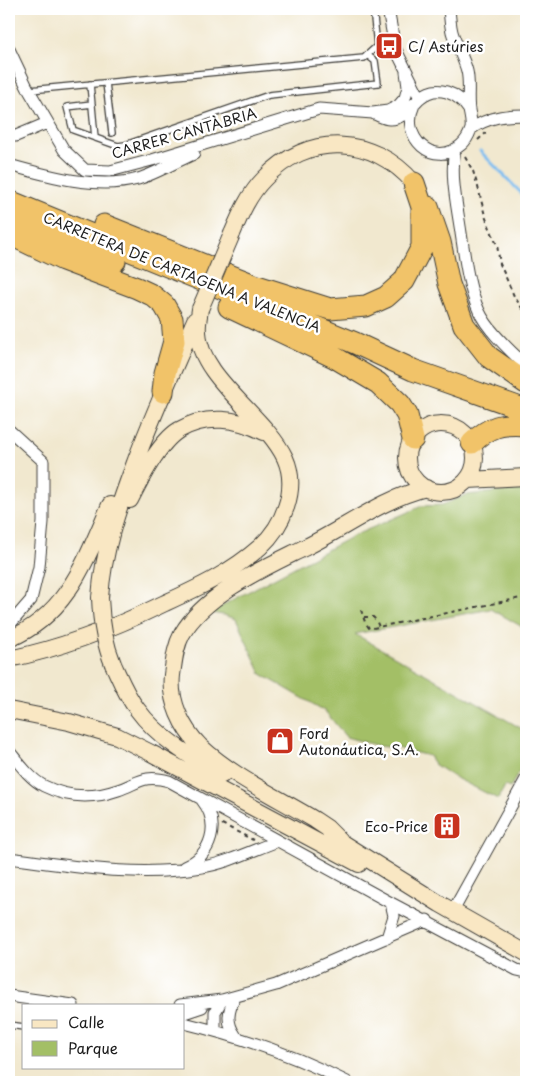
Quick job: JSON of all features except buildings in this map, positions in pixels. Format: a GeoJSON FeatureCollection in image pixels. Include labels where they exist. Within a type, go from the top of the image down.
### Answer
{"type":"FeatureCollection","features":[{"type":"Feature","properties":{"kind":"highway"},"geometry":{"type":"LineString","coordinates":[[9,185],[254,285],[330,309],[366,306],[386,297],[404,281],[422,247],[422,207],[414,183]]}},
{"type":"Feature","properties":{"kind":"highway"},"geometry":{"type":"LineString","coordinates":[[414,183],[426,200],[440,242],[449,284],[464,325],[490,357],[526,383]]}},
{"type":"Feature","properties":{"kind":"highway","name":"CARRETERA DE CARTAGENA A VALENCIA"},"geometry":{"type":"LineString","coordinates":[[9,201],[354,343],[413,370],[526,410]]}},
{"type":"Feature","properties":{"kind":"highway"},"geometry":{"type":"LineString","coordinates":[[9,217],[240,312],[358,370],[387,391],[400,404],[407,415],[413,439]]}},
{"type":"Feature","properties":{"kind":"highway"},"geometry":{"type":"LineString","coordinates":[[9,234],[63,260],[137,288],[152,295],[164,305],[172,319],[174,342],[165,373],[163,392]]}},
{"type":"Feature","properties":{"kind":"highway","name":"CARRETERA DE CARTAGENA A VALENCIA"},"geometry":{"type":"LineString","coordinates":[[354,343],[526,400]]}},
{"type":"Feature","properties":{"kind":"highway"},"geometry":{"type":"LineString","coordinates":[[472,442],[492,427],[526,424]]}},
{"type":"Feature","properties":{"kind":"main road"},"geometry":{"type":"LineString","coordinates":[[414,183],[402,170],[381,157],[348,146],[324,145],[301,152],[280,164],[263,179],[244,208],[232,234],[163,392],[117,510],[105,557],[100,598],[106,646],[125,691],[136,708],[162,735],[212,769],[339,840],[446,908],[526,953]]}},
{"type":"Feature","properties":{"kind":"main road"},"geometry":{"type":"LineString","coordinates":[[9,659],[92,634],[147,612],[217,577],[246,558],[268,538],[282,518],[289,493],[285,459],[247,408],[220,382],[204,357],[197,333],[200,310]]}},
{"type":"Feature","properties":{"kind":"main road"},"geometry":{"type":"LineString","coordinates":[[105,557],[112,546],[136,488],[159,450],[178,430],[199,421],[223,419],[248,424],[268,434]]}},
{"type":"Feature","properties":{"kind":"main road"},"geometry":{"type":"LineString","coordinates":[[436,424],[444,424],[460,430],[472,442],[475,453],[473,470],[468,480],[459,487],[449,491],[437,492],[426,488],[415,479],[408,467],[408,453],[413,439],[425,428],[436,424]]}},
{"type":"Feature","properties":{"kind":"main road"},"geometry":{"type":"LineString","coordinates":[[9,638],[26,632],[48,616],[76,580],[123,476],[146,434]]}},
{"type":"Feature","properties":{"kind":"main road"},"geometry":{"type":"LineString","coordinates":[[468,480],[526,477]]}},
{"type":"Feature","properties":{"kind":"main road"},"geometry":{"type":"LineString","coordinates":[[339,840],[315,820],[215,759],[189,733],[180,718],[173,698],[171,682],[176,650],[182,635],[193,619],[220,594],[403,495],[426,488]]}},
{"type":"Feature","properties":{"kind":"main road"},"geometry":{"type":"LineString","coordinates":[[92,634],[118,630],[139,623],[268,567]]}},
{"type":"Feature","properties":{"kind":"main road"},"geometry":{"type":"LineString","coordinates":[[9,710],[69,722],[117,736],[399,886],[446,908]]}},
{"type":"Feature","properties":{"kind":"street"},"geometry":{"type":"LineString","coordinates":[[388,9],[395,48],[414,85],[417,102],[409,118],[413,137],[419,145],[436,153],[460,152]]}},
{"type":"Feature","properties":{"kind":"street"},"geometry":{"type":"LineString","coordinates":[[449,9],[452,33],[467,72],[471,120],[471,129],[468,137],[453,163],[454,190],[467,272],[479,312],[501,342],[526,366]]}},
{"type":"Feature","properties":{"kind":"street","name":"CARRER CANTÀBRIA"},"geometry":{"type":"LineString","coordinates":[[9,49],[47,124],[64,150],[85,170],[110,171],[319,109],[373,113]]}},
{"type":"Feature","properties":{"kind":"street"},"geometry":{"type":"LineString","coordinates":[[373,113],[398,106],[404,98],[408,87],[406,72]]}},
{"type":"Feature","properties":{"kind":"street"},"geometry":{"type":"LineString","coordinates":[[373,113],[389,120],[401,116],[428,93],[438,91],[448,92],[456,96],[464,102],[469,110]]}},
{"type":"Feature","properties":{"kind":"street"},"geometry":{"type":"LineString","coordinates":[[471,129],[481,122],[505,115],[526,115]]}},
{"type":"Feature","properties":{"kind":"street"},"geometry":{"type":"LineString","coordinates":[[9,136],[16,136],[47,124]]}},
{"type":"Feature","properties":{"kind":"street"},"geometry":{"type":"LineString","coordinates":[[9,166],[60,179],[85,182],[102,183],[138,179],[239,133]]}},
{"type":"Feature","properties":{"kind":"street"},"geometry":{"type":"LineString","coordinates":[[9,430],[43,461],[43,522],[35,583],[31,600],[9,623]]}},
{"type":"Feature","properties":{"kind":"street"},"geometry":{"type":"LineString","coordinates":[[9,750],[22,767],[42,785],[69,795],[95,797],[140,780],[161,779],[169,781],[391,903],[427,920],[518,970],[526,972]]}},
{"type":"Feature","properties":{"kind":"street"},"geometry":{"type":"LineString","coordinates":[[446,908],[526,779]]}},
{"type":"Feature","properties":{"kind":"street"},"geometry":{"type":"LineString","coordinates":[[178,869],[191,864],[210,845],[212,823],[208,808],[200,798]]}},
{"type":"Feature","properties":{"kind":"street"},"geometry":{"type":"LineString","coordinates":[[9,858],[118,872],[152,872],[202,867],[222,862],[278,841]]}},
{"type":"Feature","properties":{"kind":"street"},"geometry":{"type":"LineString","coordinates":[[387,938],[394,916],[391,903]]}},
{"type":"Feature","properties":{"kind":"street"},"geometry":{"type":"LineString","coordinates":[[185,1013],[276,985],[427,920]]}},
{"type":"Feature","properties":{"kind":"street"},"geometry":{"type":"LineString","coordinates":[[9,996],[58,1004]]}},
{"type":"Feature","properties":{"kind":"street"},"geometry":{"type":"LineString","coordinates":[[235,997],[228,1016],[230,1027],[235,1036]]}},
{"type":"Feature","properties":{"kind":"street"},"geometry":{"type":"LineString","coordinates":[[185,1004],[222,1000]]}},
{"type":"Feature","properties":{"kind":"street"},"geometry":{"type":"LineString","coordinates":[[215,1030],[214,1012],[222,1000]]}},
{"type":"Feature","properties":{"kind":"street"},"geometry":{"type":"LineString","coordinates":[[185,1023],[215,1030],[281,1051],[347,1082]]}},
{"type":"Feature","properties":{"kind":"lane"},"geometry":{"type":"LineString","coordinates":[[29,91],[364,58],[376,46],[373,9]]}},
{"type":"Feature","properties":{"kind":"lane"},"geometry":{"type":"LineString","coordinates":[[92,104],[67,107],[74,130],[118,146],[125,145],[269,95],[378,83],[374,62],[367,55]]}},
{"type":"Feature","properties":{"kind":"lane"},"geometry":{"type":"LineString","coordinates":[[106,83],[112,133]]}},
{"type":"Feature","properties":{"kind":"lane"},"geometry":{"type":"LineString","coordinates":[[90,84],[95,138]]}},
{"type":"Feature","properties":{"kind":"lane"},"geometry":{"type":"LineString","coordinates":[[9,1025],[22,1027]]}},
{"type":"Feature","properties":{"kind":"path"},"geometry":{"type":"LineString","coordinates":[[475,144],[488,132]]}},
{"type":"Feature","properties":{"kind":"path"},"geometry":{"type":"LineString","coordinates":[[460,152],[478,187],[485,216],[497,246],[500,264],[514,296],[526,314]]}},
{"type":"Feature","properties":{"kind":"path"},"geometry":{"type":"LineString","coordinates":[[362,610],[368,628],[526,597]]}},
{"type":"Feature","properties":{"kind":"path"},"geometry":{"type":"LineString","coordinates":[[364,617],[373,617],[379,627]]}},
{"type":"Feature","properties":{"kind":"green space"},"geometry":{"type":"Polygon","coordinates":[[[526,489],[526,629],[491,609],[355,634],[526,731],[526,759],[510,788],[505,786],[498,799],[452,776],[434,764],[429,756],[346,737],[325,711],[261,674],[236,619],[211,613],[353,536],[422,506],[442,505],[466,495],[526,489]]]}},
{"type":"Feature","properties":{"kind":"waterway"},"geometry":{"type":"LineString","coordinates":[[480,151],[526,198]]}},
{"type":"Feature","properties":{"kind":"place","name":"C/ Astúries"},"geometry":{"type":"Point","coordinates":[389,46]}},
{"type":"Feature","properties":{"kind":"place","name":"Ford Autonáutica, S.A."},"geometry":{"type":"Point","coordinates":[280,741]}},
{"type":"Feature","properties":{"kind":"place","name":"Eco-Price"},"geometry":{"type":"Point","coordinates":[447,826]}}]}
